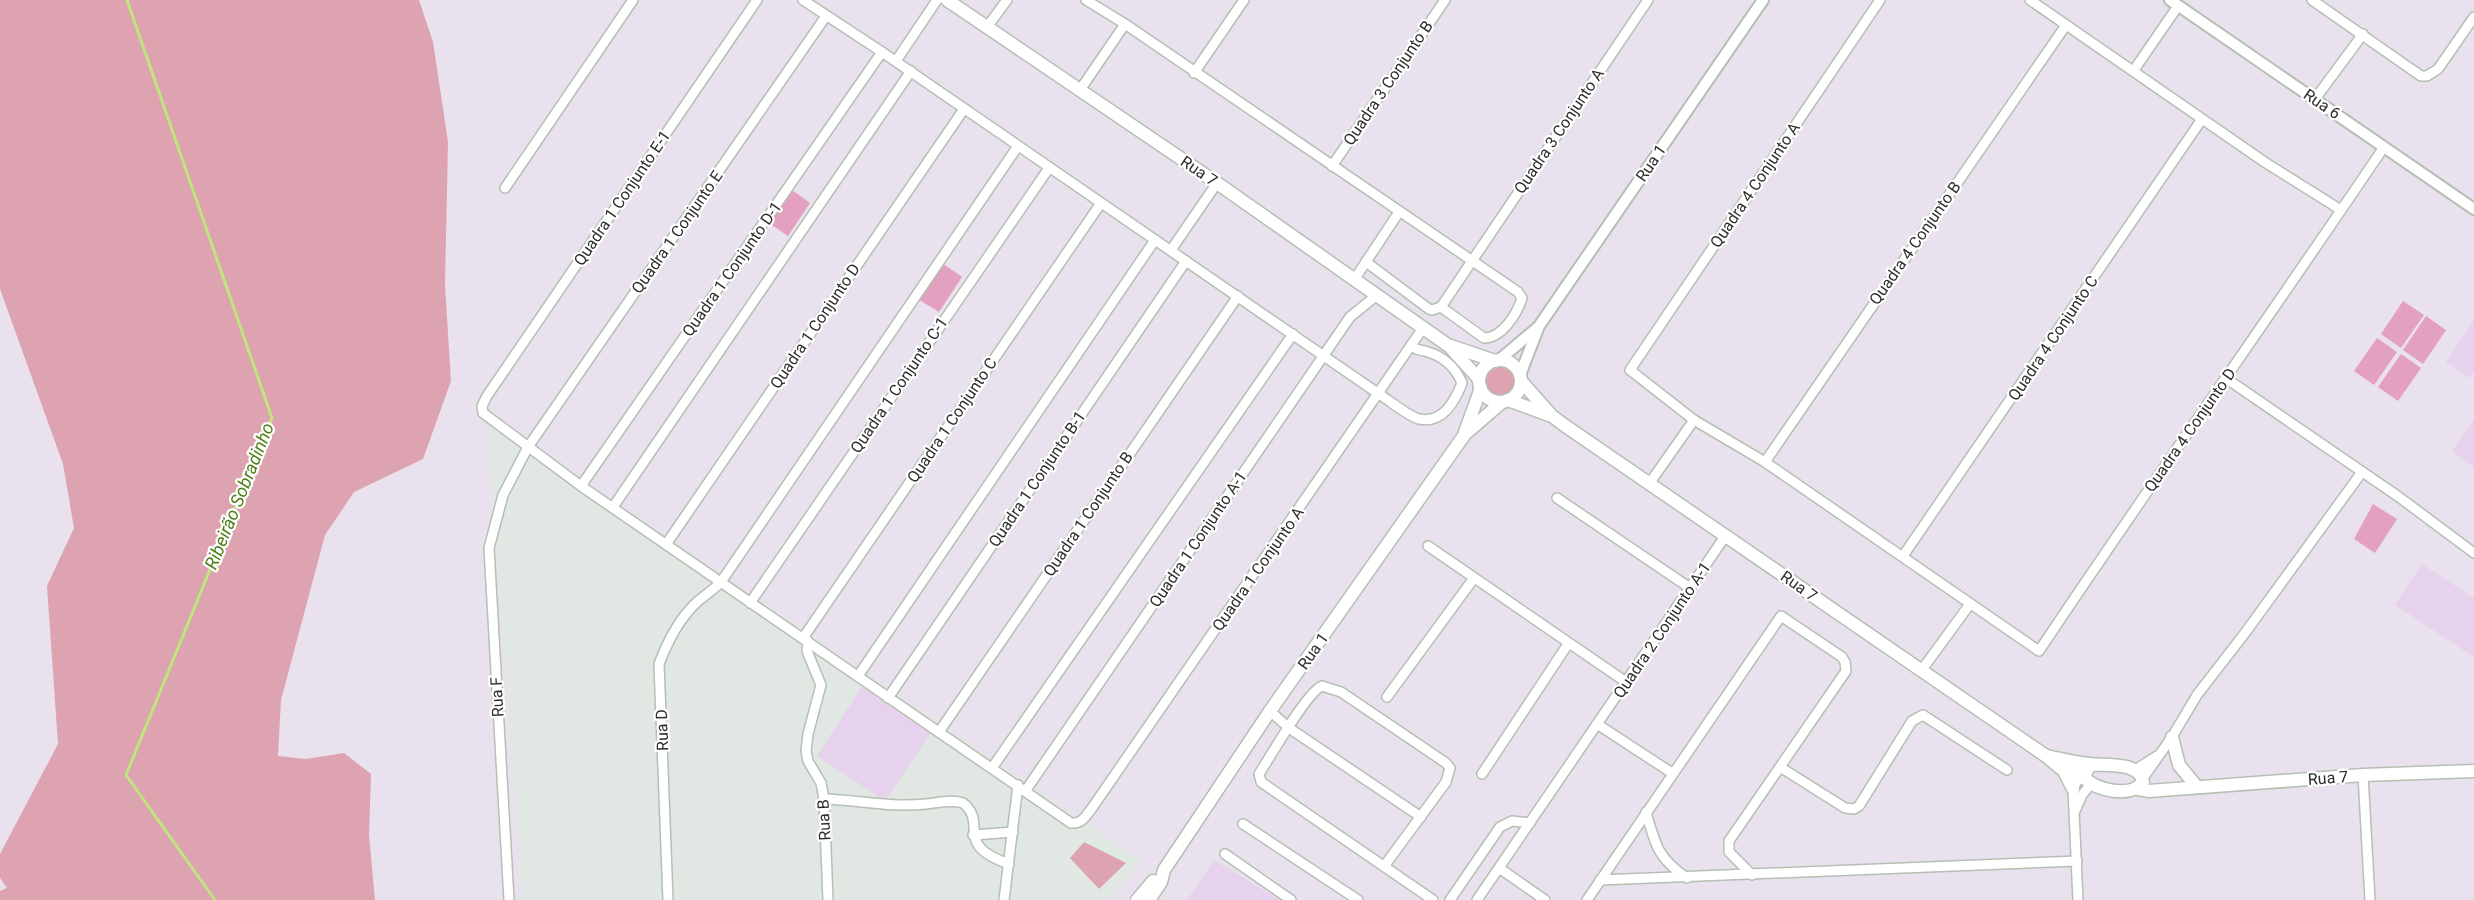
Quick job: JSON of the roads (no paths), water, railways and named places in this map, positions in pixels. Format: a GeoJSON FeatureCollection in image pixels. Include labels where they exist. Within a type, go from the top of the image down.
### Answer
{"type":"FeatureCollection","features":[{"type":"Feature","properties":{"kind":"main road","name":"Rua 7"},"geometry":{"type":"LineString","coordinates":[[947,0],[1217,183],[1449,346],[1480,383]]}},
{"type":"Feature","properties":{"kind":"main road","name":"Rua 7"},"geometry":{"type":"LineString","coordinates":[[1449,346],[1497,361]]}},
{"type":"Feature","properties":{"kind":"main road"},"geometry":{"type":"LineString","coordinates":[[1497,361],[1512,364],[1520,378],[1518,392],[1505,401],[1489,398],[1480,383],[1484,368],[1497,361]]}},
{"type":"Feature","properties":{"kind":"main road","name":"Rua 7"},"geometry":{"type":"LineString","coordinates":[[1520,378],[1552,416],[1649,484],[2046,756],[2064,771],[2087,775]]}},
{"type":"Feature","properties":{"kind":"main road","name":"Rua 1"},"geometry":{"type":"LineString","coordinates":[[1465,434],[1480,383]]}},
{"type":"Feature","properties":{"kind":"main road","name":"Rua 7"},"geometry":{"type":"LineString","coordinates":[[1505,401],[1552,416]]}},
{"type":"Feature","properties":{"kind":"main road","name":"Rua 1"},"geometry":{"type":"LineString","coordinates":[[1164,870],[1270,711],[1465,434],[1505,401]]}},
{"type":"Feature","properties":{"kind":"main road"},"geometry":{"type":"LineString","coordinates":[[2172,737],[2179,765],[2197,787]]}},
{"type":"Feature","properties":{"kind":"main road","name":"Rua 7"},"geometry":{"type":"LineString","coordinates":[[2046,756],[2087,775]]}},
{"type":"Feature","properties":{"kind":"main road"},"geometry":{"type":"LineString","coordinates":[[2115,765],[2140,779],[2123,791],[2087,775],[2115,765]]}},
{"type":"Feature","properties":{"kind":"main road"},"geometry":{"type":"LineString","coordinates":[[2064,771],[2073,789]]}},
{"type":"Feature","properties":{"kind":"main road","name":"Rua 7"},"geometry":{"type":"LineString","coordinates":[[2140,779],[2149,791],[2363,775],[2474,771]]}},
{"type":"Feature","properties":{"kind":"main road"},"geometry":{"type":"LineString","coordinates":[[1137,900],[1164,870]]}},
{"type":"Feature","properties":{"kind":"main road"},"geometry":{"type":"LineString","coordinates":[[1149,900],[1161,882],[1164,870]]}},
{"type":"Feature","properties":{"kind":"street"},"geometry":{"type":"LineString","coordinates":[[505,188],[633,0]]}},
{"type":"Feature","properties":{"kind":"street","name":"Quadra 1 Conjunto E-1"},"geometry":{"type":"LineString","coordinates":[[528,447],[486,417],[482,410],[487,396],[757,0]]}},
{"type":"Feature","properties":{"kind":"street"},"geometry":{"type":"LineString","coordinates":[[803,0],[911,71],[1379,394],[1418,419],[1430,419],[1443,415],[1456,400],[1462,383],[1457,370],[1439,356],[1416,350],[1411,345]]}},
{"type":"Feature","properties":{"kind":"street"},"geometry":{"type":"LineString","coordinates":[[896,61],[937,0]]}},
{"type":"Feature","properties":{"kind":"street"},"geometry":{"type":"LineString","coordinates":[[987,27],[1007,0]]}},
{"type":"Feature","properties":{"kind":"street"},"geometry":{"type":"LineString","coordinates":[[1086,0],[1125,24],[1521,295],[1520,304],[1506,326],[1496,335],[1484,338],[1441,307],[1429,309],[1366,262]]}},
{"type":"Feature","properties":{"kind":"street"},"geometry":{"type":"LineString","coordinates":[[1194,73],[1244,0]]}},
{"type":"Feature","properties":{"kind":"street","name":"Quadra 3 Conjunto B"},"geometry":{"type":"LineString","coordinates":[[1332,166],[1444,0]]}},
{"type":"Feature","properties":{"kind":"street","name":"Quadra 3 Conjunto A"},"geometry":{"type":"LineString","coordinates":[[1441,307],[1648,0]]}},
{"type":"Feature","properties":{"kind":"street","name":"Rua 1"},"geometry":{"type":"LineString","coordinates":[[1539,326],[1762,0]]}},
{"type":"Feature","properties":{"kind":"street","name":"Quadra 4 Conjunto A"},"geometry":{"type":"LineString","coordinates":[[1694,420],[1630,370],[1880,0]]}},
{"type":"Feature","properties":{"kind":"street"},"geometry":{"type":"LineString","coordinates":[[2030,0],[2266,163],[2341,210]]}},
{"type":"Feature","properties":{"kind":"street"},"geometry":{"type":"LineString","coordinates":[[2312,0],[2421,75],[2432,75],[2474,17]]}},
{"type":"Feature","properties":{"kind":"street"},"geometry":{"type":"LineString","coordinates":[[2134,70],[2174,3]]}},
{"type":"Feature","properties":{"kind":"street","name":"Rua 6"},"geometry":{"type":"LineString","coordinates":[[2174,3],[2474,208]]}},
{"type":"Feature","properties":{"kind":"street","name":"Quadra 1 Conjunto E"},"geometry":{"type":"LineString","coordinates":[[503,495],[528,447],[826,16]]}},
{"type":"Feature","properties":{"kind":"street"},"geometry":{"type":"LineString","coordinates":[[1080,90],[1125,24]]}},
{"type":"Feature","properties":{"kind":"street","name":"Quadra 4 Conjunto B"},"geometry":{"type":"LineString","coordinates":[[1765,462],[2066,25]]}},
{"type":"Feature","properties":{"kind":"street"},"geometry":{"type":"LineString","coordinates":[[2315,99],[2363,34]]}},
{"type":"Feature","properties":{"kind":"street","name":"Quadra 1 Conjunto D-1"},"geometry":{"type":"LineString","coordinates":[[581,486],[882,52]]}},
{"type":"Feature","properties":{"kind":"street"},"geometry":{"type":"LineString","coordinates":[[613,507],[911,71]]}},
{"type":"Feature","properties":{"kind":"street","name":"Quadra 1 Conjunto D"},"geometry":{"type":"LineString","coordinates":[[667,543],[964,109]]}},
{"type":"Feature","properties":{"kind":"street","name":"Quadra 4 Conjunto C"},"geometry":{"type":"LineString","coordinates":[[1903,556],[2202,119]]}},
{"type":"Feature","properties":{"kind":"street"},"geometry":{"type":"LineString","coordinates":[[721,582],[1018,146]]}},
{"type":"Feature","properties":{"kind":"street","name":"Quadra 4 Conjunto D"},"geometry":{"type":"LineString","coordinates":[[1970,604],[2038,651],[2132,511],[2227,379],[2384,147]]}},
{"type":"Feature","properties":{"kind":"street","name":"Quadra 1 Conjunto C-1"},"geometry":{"type":"LineString","coordinates":[[750,603],[1049,168]]}},
{"type":"Feature","properties":{"kind":"street"},"geometry":{"type":"LineString","coordinates":[[1171,250],[1217,183]]}},
{"type":"Feature","properties":{"kind":"street","name":"Quadra 1 Conjunto C"},"geometry":{"type":"LineString","coordinates":[[806,639],[1101,203]]}},
{"type":"Feature","properties":{"kind":"street"},"geometry":{"type":"LineString","coordinates":[[1354,280],[1399,212]]}},
{"type":"Feature","properties":{"kind":"street"},"geometry":{"type":"LineString","coordinates":[[858,676],[1155,240]]}},
{"type":"Feature","properties":{"kind":"street","name":"Quadra 1 Conjunto B-1"},"geometry":{"type":"LineString","coordinates":[[888,698],[1186,261]]}},
{"type":"Feature","properties":{"kind":"street","name":"Quadra 1 Conjunto B"},"geometry":{"type":"LineString","coordinates":[[939,732],[1238,296]]}},
{"type":"Feature","properties":{"kind":"street","name":"Quadra 1 Conjunto A-1"},"geometry":{"type":"LineString","coordinates":[[1022,788],[1350,317],[1377,296]]}},
{"type":"Feature","properties":{"kind":"street"},"geometry":{"type":"LineString","coordinates":[[1497,361],[1539,326]]}},
{"type":"Feature","properties":{"kind":"street"},"geometry":{"type":"LineString","coordinates":[[1520,378],[1539,326]]}},
{"type":"Feature","properties":{"kind":"street","name":"Quadra 1 Conjunto A"},"geometry":{"type":"LineString","coordinates":[[1022,788],[1071,823],[1076,824],[1084,820],[1423,328]]}},
{"type":"Feature","properties":{"kind":"street"},"geometry":{"type":"LineString","coordinates":[[992,768],[1293,334]]}},
{"type":"Feature","properties":{"kind":"street"},"geometry":{"type":"LineString","coordinates":[[2227,379],[2362,471],[2474,553]]}},
{"type":"Feature","properties":{"kind":"street"},"geometry":{"type":"LineString","coordinates":[[1649,484],[1694,420],[1765,462],[1903,556],[1970,604],[1922,671]]}},
{"type":"Feature","properties":{"kind":"street"},"geometry":{"type":"LineString","coordinates":[[528,447],[750,603],[1022,788],[1013,832],[1004,900]]}},
{"type":"Feature","properties":{"kind":"street"},"geometry":{"type":"LineString","coordinates":[[2140,779],[2172,737],[2197,695],[2245,633],[2362,471]]}},
{"type":"Feature","properties":{"kind":"street","name":"Rua F"},"geometry":{"type":"LineString","coordinates":[[503,495],[489,548],[508,900]]}},
{"type":"Feature","properties":{"kind":"street"},"geometry":{"type":"LineString","coordinates":[[1557,498],[1690,588]]}},
{"type":"Feature","properties":{"kind":"street","name":"Quadra 2 Conjunto A-1"},"geometry":{"type":"LineString","coordinates":[[1477,900],[1726,535]]}},
{"type":"Feature","properties":{"kind":"street"},"geometry":{"type":"LineString","coordinates":[[1428,546],[1626,682]]}},
{"type":"Feature","properties":{"kind":"street"},"geometry":{"type":"LineString","coordinates":[[1387,697],[1474,578]]}},
{"type":"Feature","properties":{"kind":"street","name":"Rua D"},"geometry":{"type":"LineString","coordinates":[[668,900],[659,664],[683,619],[694,604],[721,582]]}},
{"type":"Feature","properties":{"kind":"street"},"geometry":{"type":"LineString","coordinates":[[1587,900],[1781,616],[1842,657],[1846,671],[1729,841],[1729,852],[1752,875]]}},
{"type":"Feature","properties":{"kind":"street","name":"Rua B"},"geometry":{"type":"LineString","coordinates":[[806,639],[807,651],[821,685],[808,734],[806,751],[808,761],[821,783],[824,799],[828,900]]}},
{"type":"Feature","properties":{"kind":"street"},"geometry":{"type":"LineString","coordinates":[[1482,774],[1568,644]]}},
{"type":"Feature","properties":{"kind":"street"},"geometry":{"type":"LineString","coordinates":[[1385,865],[1446,782],[1450,768],[1446,763],[1331,687],[1322,686],[1317,688],[1259,774],[1261,782],[1434,900]]}},
{"type":"Feature","properties":{"kind":"street"},"geometry":{"type":"LineString","coordinates":[[1270,711],[1289,728],[1420,817]]}},
{"type":"Feature","properties":{"kind":"street"},"geometry":{"type":"LineString","coordinates":[[1780,767],[1845,808],[1854,809],[1859,806],[1912,721],[1923,715],[2007,770]]}},
{"type":"Feature","properties":{"kind":"street"},"geometry":{"type":"LineString","coordinates":[[1597,724],[1672,773]]}},
{"type":"Feature","properties":{"kind":"street"},"geometry":{"type":"LineString","coordinates":[[2078,900],[2073,789],[2077,781],[2087,775]]}},
{"type":"Feature","properties":{"kind":"street"},"geometry":{"type":"LineString","coordinates":[[2075,813],[2087,775]]}},
{"type":"Feature","properties":{"kind":"street"},"geometry":{"type":"LineString","coordinates":[[2363,775],[2370,900]]}},
{"type":"Feature","properties":{"kind":"street"},"geometry":{"type":"LineString","coordinates":[[824,799],[851,800],[885,806],[958,801],[972,814],[973,835],[977,846],[987,855],[1009,864]]}},
{"type":"Feature","properties":{"kind":"street"},"geometry":{"type":"LineString","coordinates":[[1646,812],[1656,848],[1663,858],[1687,878]]}},
{"type":"Feature","properties":{"kind":"street"},"geometry":{"type":"LineString","coordinates":[[1450,900],[1500,827],[1512,821],[1530,823]]}},
{"type":"Feature","properties":{"kind":"street"},"geometry":{"type":"LineString","coordinates":[[1243,824],[1348,897],[1358,900]]}},
{"type":"Feature","properties":{"kind":"street"},"geometry":{"type":"LineString","coordinates":[[973,835],[1013,832]]}},
{"type":"Feature","properties":{"kind":"street"},"geometry":{"type":"LineString","coordinates":[[1225,854],[1291,900]]}},
{"type":"Feature","properties":{"kind":"street"},"geometry":{"type":"LineString","coordinates":[[1600,880],[2077,861]]}},
{"type":"Feature","properties":{"kind":"street"},"geometry":{"type":"LineString","coordinates":[[1499,868],[1545,900]]}},
{"type":"Feature","properties":{"kind":"waterway","name":"Ribeirão Sobradinho"},"geometry":{"type":"LineString","coordinates":[[127,0],[272,418],[126,775],[215,900]]}}]}
